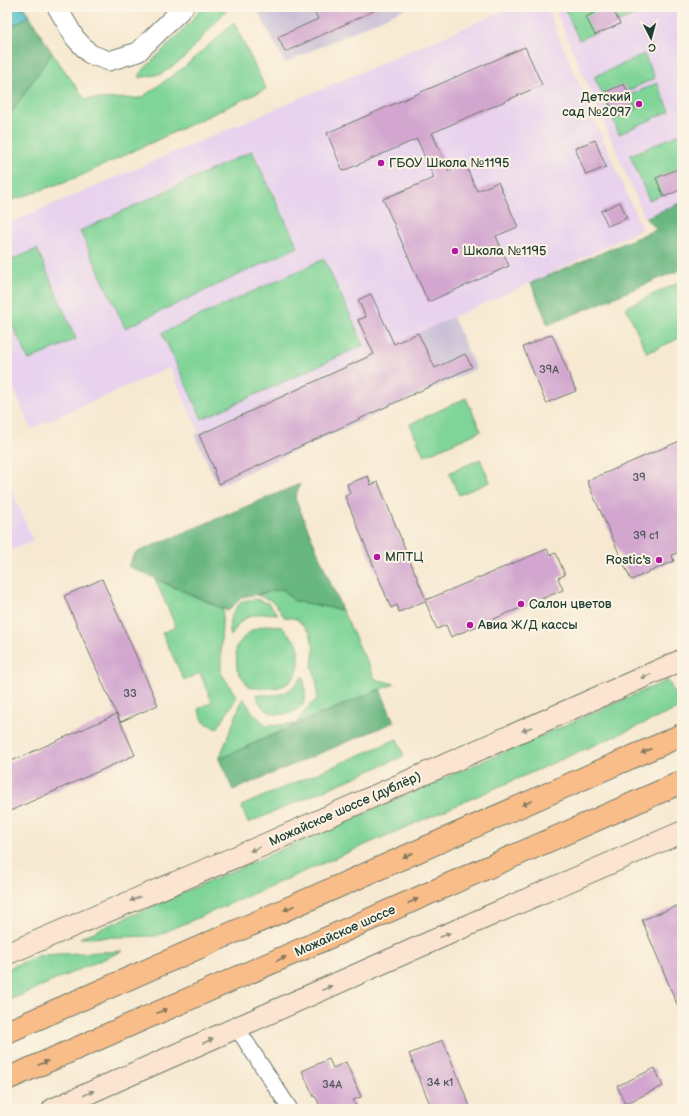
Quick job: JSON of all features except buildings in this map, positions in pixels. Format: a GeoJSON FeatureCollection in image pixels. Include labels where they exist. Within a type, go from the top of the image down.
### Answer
{"type":"FeatureCollection","features":[{"type":"Feature","properties":{"kind":"main road","name":"Можайское шоссе (дублёр)"},"geometry":{"type":"LineString","coordinates":[[7,954],[302,828],[682,660]]}},
{"type":"Feature","properties":{"kind":"main road"},"geometry":{"type":"LineString","coordinates":[[7,1032],[682,735]]}},
{"type":"Feature","properties":{"kind":"main road","name":"Можайское шоссе"},"geometry":{"type":"LineString","coordinates":[[7,1079],[682,782]]}},
{"type":"Feature","properties":{"kind":"main road"},"geometry":{"type":"LineString","coordinates":[[53,1109],[682,832]]}},
{"type":"Feature","properties":{"kind":"street"},"geometry":{"type":"LineString","coordinates":[[59,11],[75,38],[90,54],[109,61],[138,52],[184,7]]}},
{"type":"Feature","properties":{"kind":"street"},"geometry":{"type":"LineString","coordinates":[[237,1028],[290,1109]]}},
{"type":"Feature","properties":{"kind":"shaded area"},"geometry":{"type":"Polygon","coordinates":[[[256,7],[408,7],[285,63],[256,7]]]}},
{"type":"Feature","properties":{"kind":"shaded area","name":"ГБОУ Школа №1195"},"geometry":{"type":"Polygon","coordinates":[[[513,7],[546,7],[642,229],[531,283],[199,433],[170,367],[31,429],[7,373],[7,224],[513,7]]]}},
{"type":"Feature","properties":{"kind":"shaded area","name":"Детский сад №2097"},"geometry":{"type":"Polygon","coordinates":[[[554,7],[682,7],[682,202],[645,218],[554,7]]]}},
{"type":"Feature","properties":{"kind":"shaded area"},"geometry":{"type":"Polygon","coordinates":[[[453,317],[476,369],[218,486],[195,435],[453,317]]]}},
{"type":"Feature","properties":{"kind":"shaded area"},"geometry":{"type":"Polygon","coordinates":[[[7,477],[33,541],[7,552],[7,477]]]}},
{"type":"Feature","properties":{"kind":"green space"},"geometry":{"type":"Polygon","coordinates":[[[22,7],[24,7],[52,53],[7,119],[7,29],[28,17],[22,7]]]}},
{"type":"Feature","properties":{"kind":"green space"},"geometry":{"type":"Polygon","coordinates":[[[203,7],[229,7],[183,59],[161,74],[139,78],[139,74],[183,30],[203,7]]]}},
{"type":"Feature","properties":{"kind":"green space"},"geometry":{"type":"Polygon","coordinates":[[[564,7],[629,7],[633,16],[579,40],[564,7]]]}},
{"type":"Feature","properties":{"kind":"green space"},"geometry":{"type":"Polygon","coordinates":[[[234,23],[266,89],[78,177],[7,202],[7,119],[52,53],[85,99],[141,98],[183,68],[234,23]]]}},
{"type":"Feature","properties":{"kind":"green space"},"geometry":{"type":"Polygon","coordinates":[[[644,54],[655,78],[606,101],[594,77],[644,54]]]}},
{"type":"Feature","properties":{"kind":"green space"},"geometry":{"type":"Polygon","coordinates":[[[657,83],[670,111],[619,134],[607,105],[657,83]]]}},
{"type":"Feature","properties":{"kind":"green space"},"geometry":{"type":"Polygon","coordinates":[[[680,134],[682,139],[682,187],[649,200],[630,155],[680,134]]]}},
{"type":"Feature","properties":{"kind":"green space"},"geometry":{"type":"Polygon","coordinates":[[[252,151],[298,247],[125,328],[80,231],[252,151]]]}},
{"type":"Feature","properties":{"kind":"green space"},"geometry":{"type":"Polygon","coordinates":[[[682,202],[682,269],[548,325],[531,283],[657,229],[645,218],[682,202]]]}},
{"type":"Feature","properties":{"kind":"green space"},"geometry":{"type":"Polygon","coordinates":[[[37,249],[76,339],[29,360],[7,314],[7,262],[37,249]]]}},
{"type":"Feature","properties":{"kind":"green space"},"geometry":{"type":"Polygon","coordinates":[[[324,259],[364,345],[202,419],[162,333],[324,259]]]}},
{"type":"Feature","properties":{"kind":"green space"},"geometry":{"type":"Polygon","coordinates":[[[682,281],[682,337],[647,353],[626,307],[682,281]]]}},
{"type":"Feature","properties":{"kind":"green space"},"geometry":{"type":"Polygon","coordinates":[[[466,398],[481,431],[424,456],[410,424],[466,398]]]}},
{"type":"Feature","properties":{"kind":"green space"},"geometry":{"type":"Polygon","coordinates":[[[480,459],[490,482],[459,495],[449,473],[480,459]]]}},
{"type":"Feature","properties":{"kind":"green space"},"geometry":{"type":"Polygon","coordinates":[[[300,484],[295,498],[342,610],[294,601],[283,589],[242,597],[228,611],[128,566],[135,553],[300,484]]]}},
{"type":"Feature","properties":{"kind":"green space"},"geometry":{"type":"Polygon","coordinates":[[[155,579],[223,609],[221,673],[237,697],[217,729],[204,722],[198,709],[212,702],[200,673],[184,680],[162,633],[176,627],[155,579]]]}},
{"type":"Feature","properties":{"kind":"green space"},"geometry":{"type":"Polygon","coordinates":[[[283,589],[294,601],[342,610],[375,679],[394,684],[296,724],[307,708],[317,699],[317,684],[312,665],[314,649],[310,633],[297,619],[284,617],[273,602],[256,595],[283,589]]]}},
{"type":"Feature","properties":{"kind":"green space"},"geometry":{"type":"Polygon","coordinates":[[[255,599],[268,603],[278,614],[253,615],[244,619],[240,622],[231,636],[229,626],[231,617],[235,610],[242,601],[255,599]]]}},
{"type":"Feature","properties":{"kind":"green space"},"geometry":{"type":"Polygon","coordinates":[[[270,625],[282,627],[298,644],[298,669],[290,682],[284,685],[264,689],[249,687],[237,670],[236,647],[250,632],[270,625]]]}},
{"type":"Feature","properties":{"kind":"green space"},"geometry":{"type":"Polygon","coordinates":[[[303,676],[305,698],[301,706],[291,713],[272,713],[266,710],[259,702],[256,694],[277,695],[283,693],[293,687],[303,676]]]}},
{"type":"Feature","properties":{"kind":"green space"},"geometry":{"type":"Polygon","coordinates":[[[668,680],[681,708],[156,936],[80,938],[668,680]]]}},
{"type":"Feature","properties":{"kind":"green space"},"geometry":{"type":"Polygon","coordinates":[[[380,689],[394,722],[233,790],[219,759],[380,689]]]}},
{"type":"Feature","properties":{"kind":"green space"},"geometry":{"type":"Polygon","coordinates":[[[243,698],[253,713],[267,726],[296,724],[219,759],[243,698]]]}},
{"type":"Feature","properties":{"kind":"green space"},"geometry":{"type":"Polygon","coordinates":[[[397,739],[404,756],[248,823],[241,806],[397,739]]]}},
{"type":"Feature","properties":{"kind":"green space"},"geometry":{"type":"Polygon","coordinates":[[[122,951],[7,1001],[7,969],[40,955],[122,951]]]}},
{"type":"Feature","properties":{"kind":"water"},"geometry":{"type":"Polygon","coordinates":[[[7,7],[22,7],[28,16],[7,29],[7,7]]]}},
{"type":"Feature","properties":{"kind":"place","name":"Детский сад №2097"},"geometry":{"type":"Point","coordinates":[639,104]}},
{"type":"Feature","properties":{"kind":"place","name":"ГБОУ Школа №1195"},"geometry":{"type":"Point","coordinates":[381,163]}},
{"type":"Feature","properties":{"kind":"place","name":"Школа №1195"},"geometry":{"type":"Point","coordinates":[455,251]}},
{"type":"Feature","properties":{"kind":"place","name":"МПТЦ"},"geometry":{"type":"Point","coordinates":[377,557]}},
{"type":"Feature","properties":{"kind":"place","name":"Rostic's"},"geometry":{"type":"Point","coordinates":[659,560]}},
{"type":"Feature","properties":{"kind":"place","name":"Салон цветов"},"geometry":{"type":"Point","coordinates":[521,604]}},
{"type":"Feature","properties":{"kind":"place","name":"Авиа Ж/Д кассы"},"geometry":{"type":"Point","coordinates":[470,625]}}]}
